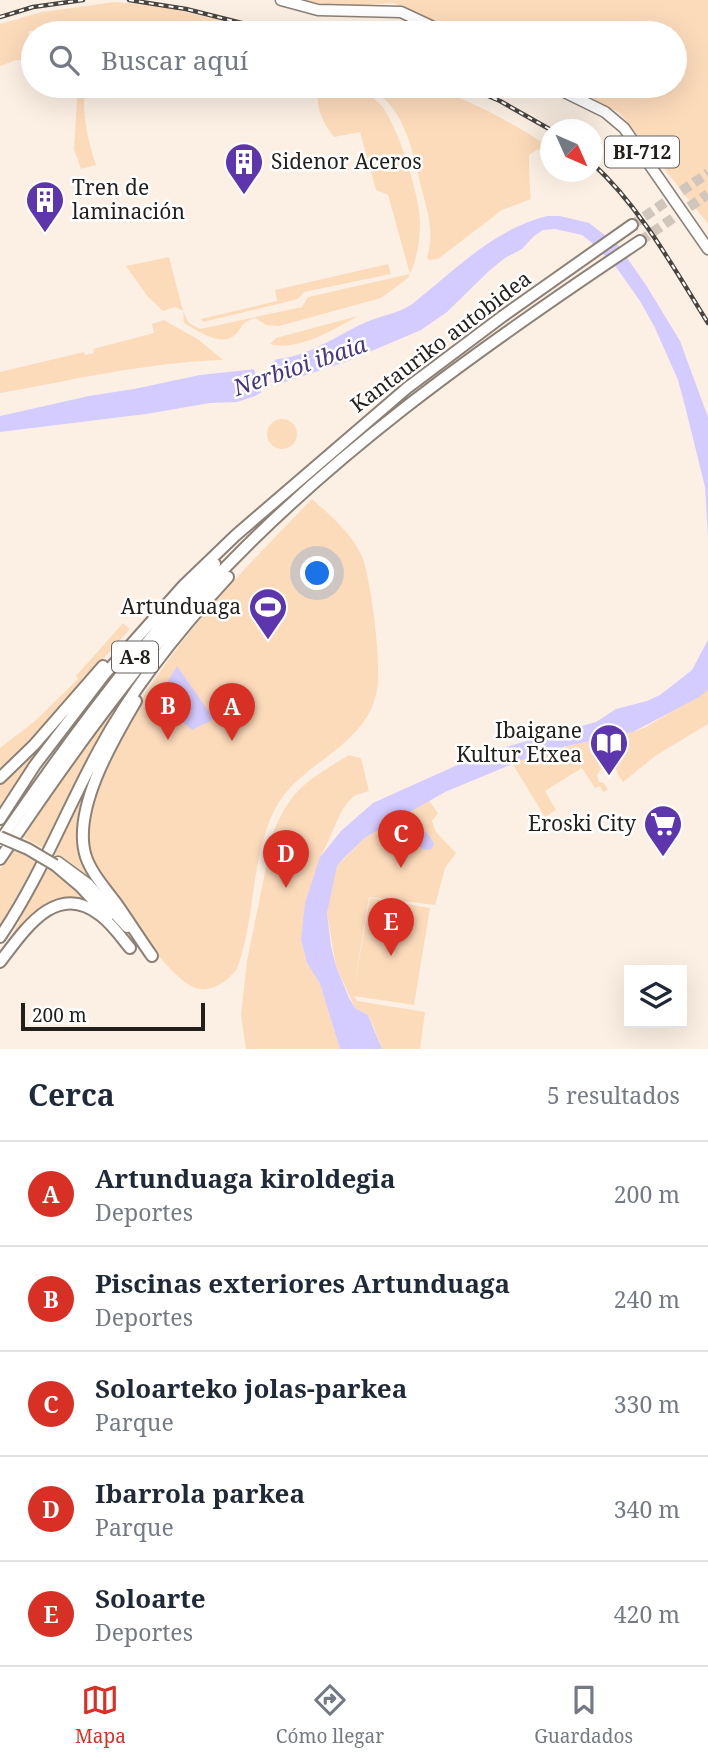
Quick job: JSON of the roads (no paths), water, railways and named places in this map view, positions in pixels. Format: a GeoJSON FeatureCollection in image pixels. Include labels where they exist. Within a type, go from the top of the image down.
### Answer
{"type":"FeatureCollection","features":[{"type":"Feature","properties":{"kind":"highway","name":"Kantauriko autobidea"},"geometry":{"type":"LineString","coordinates":[[293,495],[313,469],[458,348],[627,229]]}},
{"type":"Feature","properties":{"kind":"highway","name":"Kantauriko autobidea"},"geometry":{"type":"LineString","coordinates":[[293,495],[321,478],[421,394],[636,243]]}},
{"type":"Feature","properties":{"kind":"highway"},"geometry":{"type":"LineString","coordinates":[[0,778],[34,745],[129,636],[236,536],[293,495]]}},
{"type":"Feature","properties":{"kind":"highway"},"geometry":{"type":"LineString","coordinates":[[0,937],[41,865],[114,723],[151,668],[293,495]]}},
{"type":"Feature","properties":{"kind":"highway","name":"A-8"},"geometry":{"type":"LineString","coordinates":[[0,839],[57,758],[171,612],[218,561],[293,495]]}},
{"type":"Feature","properties":{"kind":"highway","name":"A-8"},"geometry":{"type":"LineString","coordinates":[[0,859],[66,762],[150,653],[293,495]]}},
{"type":"Feature","properties":{"kind":"highway"},"geometry":{"type":"LineString","coordinates":[[0,819],[35,765],[90,692],[184,585]]}},
{"type":"Feature","properties":{"kind":"highway"},"geometry":{"type":"LineString","coordinates":[[152,956],[90,866],[84,848],[83,831],[91,794],[111,746],[141,692],[181,631]]}},
{"type":"Feature","properties":{"kind":"highway"},"geometry":{"type":"LineString","coordinates":[[0,839],[56,863],[100,906],[130,948],[100,915],[85,906],[69,903],[48,909],[35,918],[0,962]]}},
{"type":"Feature","properties":{"kind":"highway"},"geometry":{"type":"LineString","coordinates":[[0,949],[41,865]]}},
{"type":"Feature","properties":{"kind":"main road"},"geometry":{"type":"LineString","coordinates":[[281,0],[317,10],[401,12],[420,21]]}},
{"type":"Feature","properties":{"kind":"main road","name":"BI-712"},"geometry":{"type":"LineString","coordinates":[[576,98],[605,112],[624,128],[708,249]]}},
{"type":"Feature","properties":{"kind":"main road"},"geometry":{"type":"LineString","coordinates":[[56,863],[88,884],[152,956]]}},
{"type":"Feature","properties":{"kind":"water","name":"Nerbioi ibaia"},"geometry":{"type":"Polygon","coordinates":[[[547,216],[560,216],[589,223],[618,245],[680,341],[708,417],[708,537],[705,487],[685,406],[678,380],[655,328],[616,267],[592,243],[582,235],[555,229],[543,230],[534,236],[522,249],[490,270],[447,312],[421,330],[348,361],[273,386],[255,396],[237,402],[210,403],[146,414],[0,432],[0,416],[200,375],[257,369],[277,359],[311,350],[364,323],[411,305],[491,241],[527,222],[547,216]]]}},
{"type":"Feature","properties":{"kind":"water"},"geometry":{"type":"Polygon","coordinates":[[[708,640],[708,690],[699,697],[633,732],[544,751],[445,792],[366,837],[344,858],[337,866],[327,913],[331,946],[349,998],[355,1008],[368,1015],[382,1049],[340,1049],[320,984],[307,963],[301,940],[305,903],[320,857],[341,831],[373,803],[484,753],[596,722],[616,709],[660,695],[692,670],[708,640]]]}},
{"type":"Feature","properties":{"kind":"water"},"geometry":{"type":"Polygon","coordinates":[[[177,666],[214,719],[192,730],[178,720],[161,722],[153,717],[152,708],[177,666]]]}},
{"type":"Feature","properties":{"kind":"water"},"geometry":{"type":"Polygon","coordinates":[[[411,823],[431,838],[434,845],[431,849],[425,850],[404,838],[404,828],[411,823]]]}},
{"type":"Feature","properties":{"kind":"tunnel"},"geometry":{"type":"LineString","coordinates":[[632,225],[708,173]]}},
{"type":"Feature","properties":{"kind":"tunnel"},"geometry":{"type":"LineString","coordinates":[[640,241],[708,194]]}},
{"type":"Feature","properties":{"kind":"railway"},"geometry":{"type":"LineString","coordinates":[[0,17],[33,7],[83,0]]}},
{"type":"Feature","properties":{"kind":"railway"},"geometry":{"type":"LineString","coordinates":[[129,0],[186,9],[234,21]]}},
{"type":"Feature","properties":{"kind":"railway"},"geometry":{"type":"LineString","coordinates":[[493,98],[540,124]]}},
{"type":"Feature","properties":{"kind":"railway"},"geometry":{"type":"LineString","coordinates":[[603,173],[641,219],[708,323]]}},
{"type":"Feature","properties":{"kind":"place","name":"Sidenor Aceros"},"geometry":{"type":"Point","coordinates":[244,196]}},
{"type":"Feature","properties":{"kind":"place","name":"Tren de laminación"},"geometry":{"type":"Point","coordinates":[45,234]}},
{"type":"Feature","properties":{"kind":"place","name":"Artunduaga"},"geometry":{"type":"Point","coordinates":[268,641]}},
{"type":"Feature","properties":{"kind":"place","name":"Piscinas exteriores Artunduaga"},"geometry":{"type":"Point","coordinates":[168,740]}},
{"type":"Feature","properties":{"kind":"place","name":"Artunduaga kiroldegia"},"geometry":{"type":"Point","coordinates":[232,741]}},
{"type":"Feature","properties":{"kind":"place","name":"Ibaigane Kultur Etxea"},"geometry":{"type":"Point","coordinates":[609,777]}},
{"type":"Feature","properties":{"kind":"place","name":"Eroski City"},"geometry":{"type":"Point","coordinates":[663,858]}},
{"type":"Feature","properties":{"kind":"place","name":"Soloarteko jolas-parkea"},"geometry":{"type":"Point","coordinates":[401,868]}},
{"type":"Feature","properties":{"kind":"place","name":"Ibarrola parkea"},"geometry":{"type":"Point","coordinates":[286,888]}},
{"type":"Feature","properties":{"kind":"place","name":"Soloarte"},"geometry":{"type":"Point","coordinates":[391,956]}}]}
